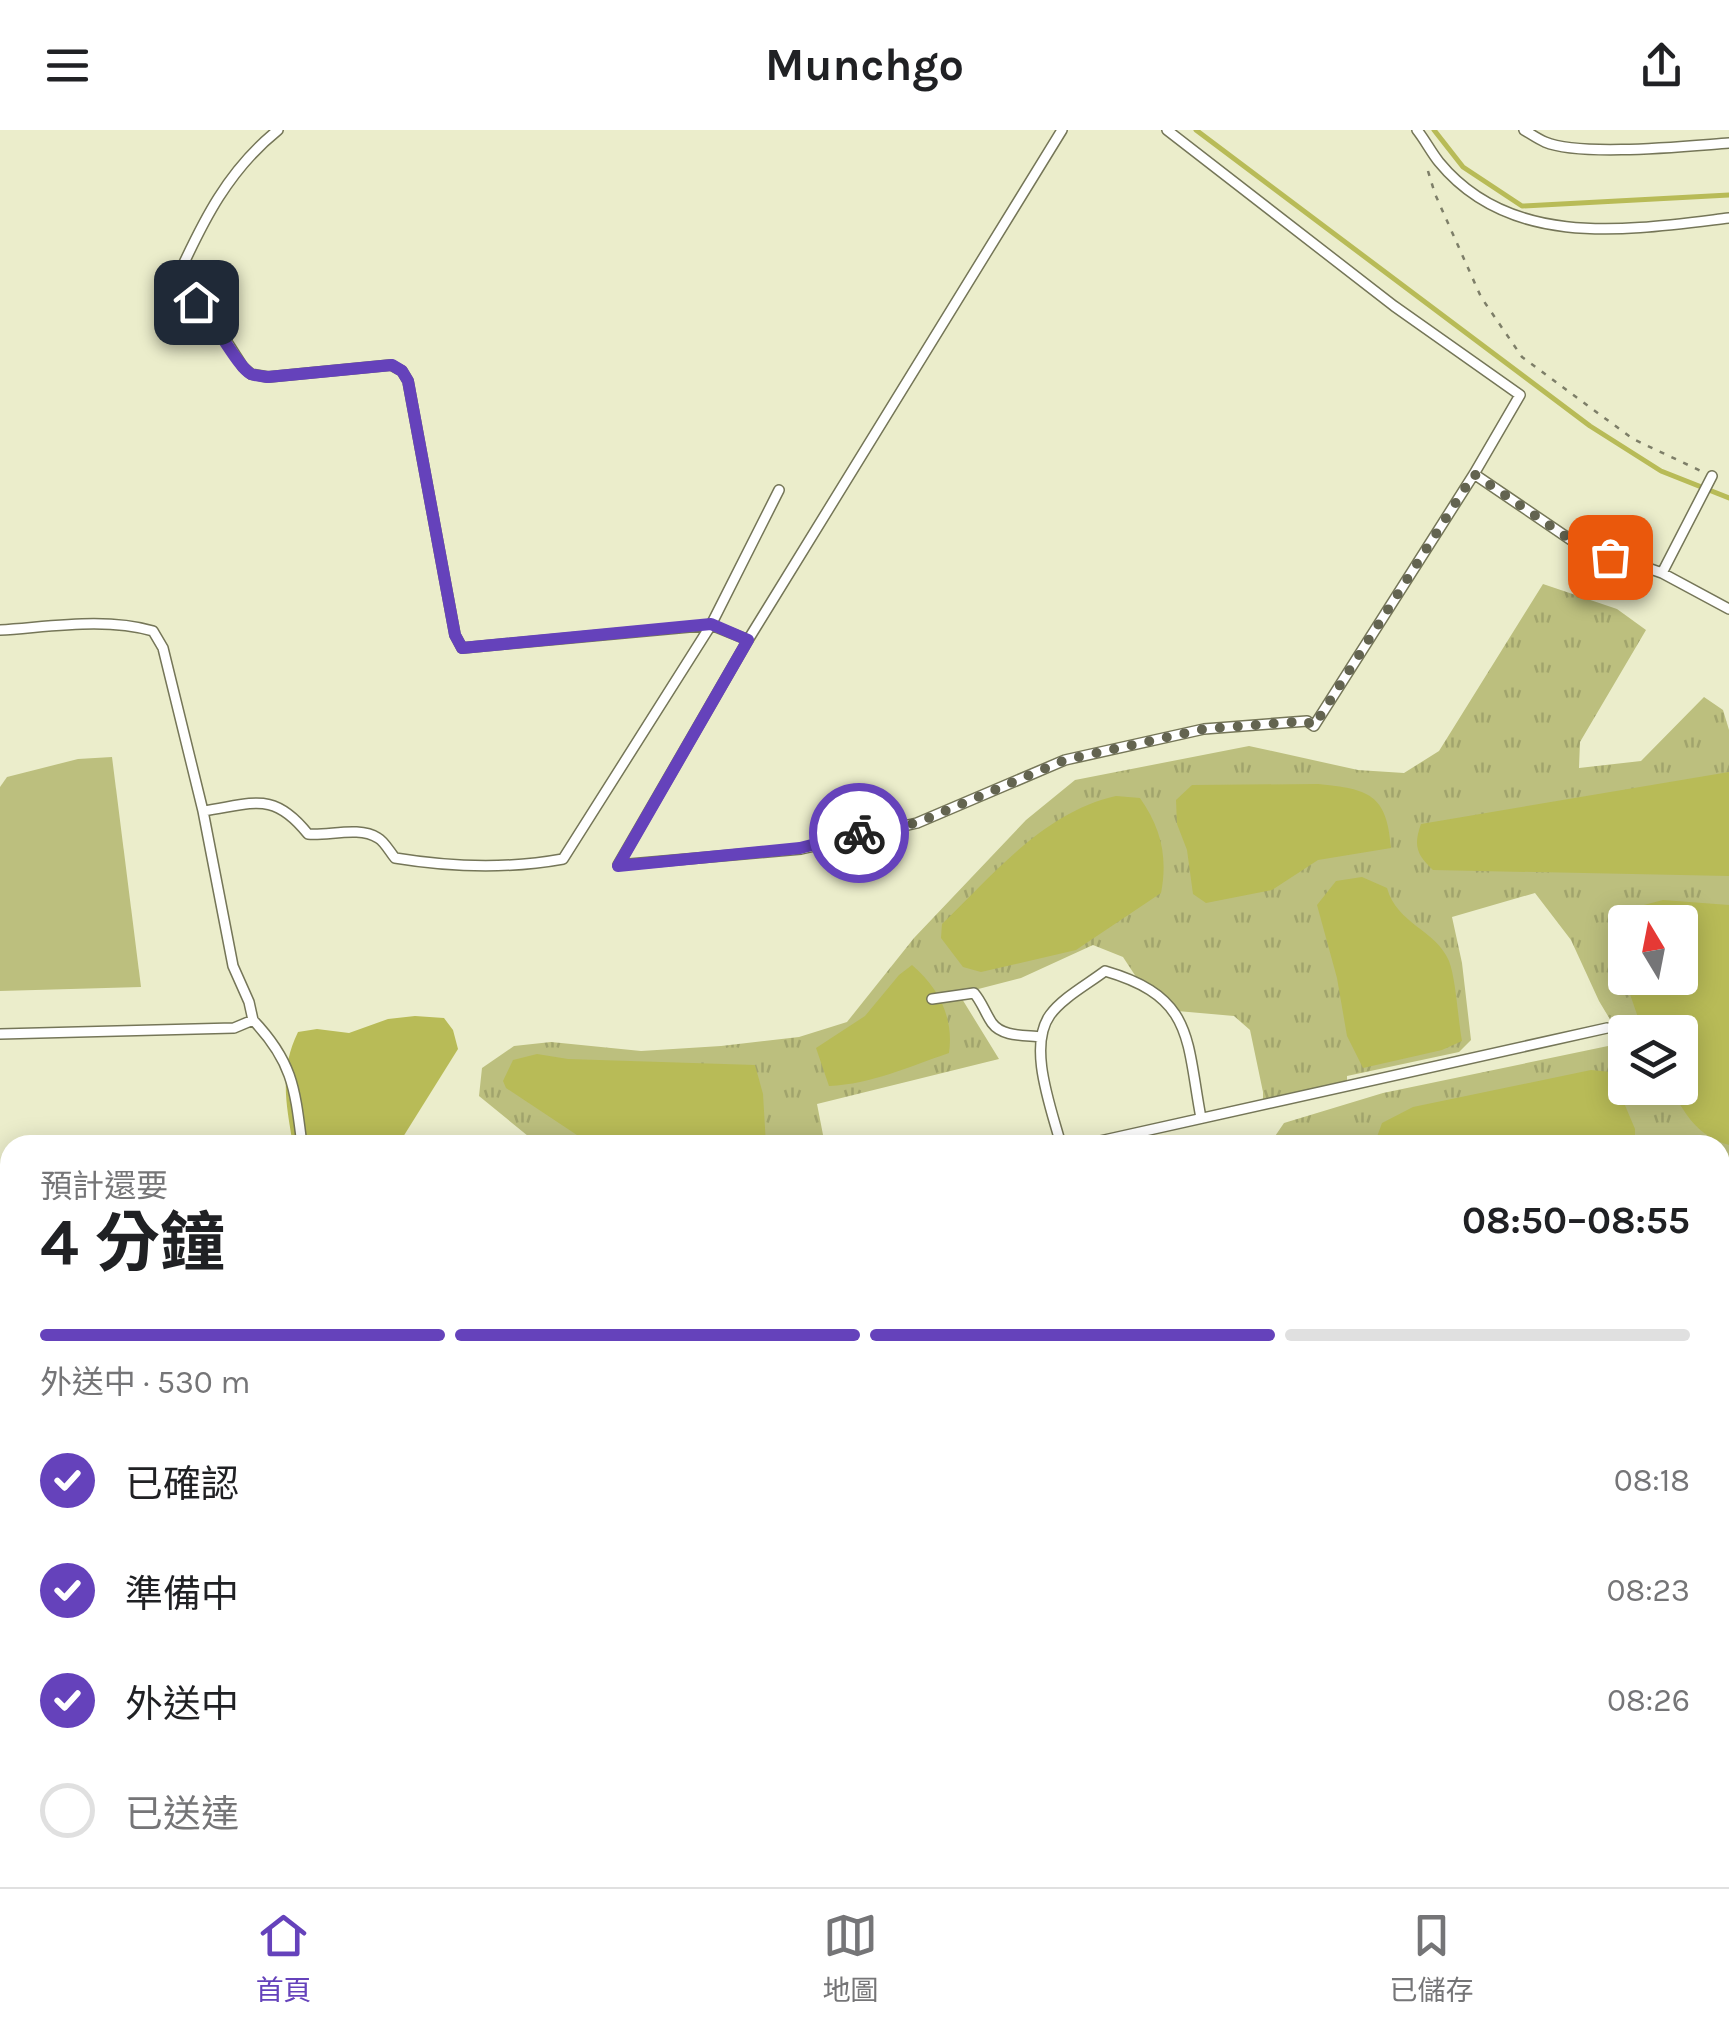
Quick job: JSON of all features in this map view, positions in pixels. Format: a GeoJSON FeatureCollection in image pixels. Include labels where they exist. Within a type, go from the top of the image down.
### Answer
{"type":"FeatureCollection","features":[{"type":"Feature","properties":{"kind":"lane"},"geometry":{"type":"LineString","coordinates":[[278,130],[238,166],[209,208],[177,278],[181,288],[211,317],[243,367],[252,374],[268,377],[392,365],[402,371],[408,381],[455,635],[462,648],[711,624],[748,640]]}},
{"type":"Feature","properties":{"kind":"lane"},"geometry":{"type":"LineString","coordinates":[[1062,130],[748,640],[618,866],[800,848],[917,823],[1065,760],[1204,729],[1306,721],[1314,726],[1520,395],[1394,306],[1167,130]]}},
{"type":"Feature","properties":{"kind":"lane"},"geometry":{"type":"LineString","coordinates":[[1524,130],[1546,143],[1568,147],[1609,149],[1729,143]]}},
{"type":"Feature","properties":{"kind":"lane"},"geometry":{"type":"LineString","coordinates":[[1420,133],[1440,164],[1477,195],[1512,215],[1547,227],[1645,228],[1729,218]]}},
{"type":"Feature","properties":{"kind":"lane"},"geometry":{"type":"LineString","coordinates":[[1474,474],[1574,542],[1662,573],[1729,609]]}},
{"type":"Feature","properties":{"kind":"lane"},"geometry":{"type":"LineString","coordinates":[[1662,573],[1712,476]]}},
{"type":"Feature","properties":{"kind":"lane"},"geometry":{"type":"LineString","coordinates":[[203,811],[267,802],[290,810],[308,834],[352,832],[378,838],[395,858],[446,866],[563,859],[711,624],[779,490]]}},
{"type":"Feature","properties":{"kind":"lane"},"geometry":{"type":"LineString","coordinates":[[0,630],[110,624],[153,631],[163,648],[203,811],[232,966],[252,1020],[277,1046],[295,1088],[301,1135]]}},
{"type":"Feature","properties":{"kind":"lane"},"geometry":{"type":"LineString","coordinates":[[1058,1135],[1039,1056],[1041,1037],[1050,1016],[1105,971],[1140,981],[1164,997],[1180,1020],[1201,1118]]}},
{"type":"Feature","properties":{"kind":"lane"},"geometry":{"type":"LineString","coordinates":[[932,999],[974,992],[992,1023],[1006,1033],[1041,1037]]}},
{"type":"Feature","properties":{"kind":"lane"},"geometry":{"type":"LineString","coordinates":[[0,1034],[234,1028],[252,1020]]}},
{"type":"Feature","properties":{"kind":"lane"},"geometry":{"type":"LineString","coordinates":[[1126,1135],[1606,1028]]}},
{"type":"Feature","properties":{"kind":"path"},"geometry":{"type":"LineString","coordinates":[[1420,133],[1435,194],[1481,297],[1522,356],[1633,439],[1712,476]]}},
{"type":"Feature","properties":{"kind":"green space"},"geometry":{"type":"Polygon","coordinates":[[[1543,584],[1617,609],[1646,630],[1580,742],[1579,768],[1641,761],[1704,697],[1723,710],[1729,730],[1729,1135],[1276,1135],[1284,1123],[1383,1093],[1608,1046],[1608,1105],[1698,1105],[1698,1015],[1608,1016],[1571,940],[1535,893],[1452,917],[1471,1040],[1459,1052],[1347,1076],[1347,1090],[1263,1106],[1250,1030],[1234,1016],[1166,1010],[1144,989],[1123,957],[1093,945],[1021,978],[959,994],[999,1059],[817,1104],[823,1135],[527,1135],[479,1096],[482,1068],[514,1046],[551,1042],[641,1051],[721,1046],[799,1037],[847,1022],[914,938],[1026,820],[1075,780],[1249,746],[1358,770],[1404,773],[1439,751],[1543,584]]]}},
{"type":"Feature","properties":{"kind":"green space"},"geometry":{"type":"Polygon","coordinates":[[[112,757],[141,987],[0,991],[0,787],[7,777],[78,759],[112,757]]]}},
{"type":"Feature","properties":{"kind":"shaded area"},"geometry":{"type":"Polygon","coordinates":[[[1729,772],[1729,876],[1433,870],[1418,850],[1421,824],[1729,772]]]}},
{"type":"Feature","properties":{"kind":"shaded area"},"geometry":{"type":"Polygon","coordinates":[[[1318,784],[1362,792],[1380,805],[1391,848],[1318,860],[1272,890],[1206,903],[1193,894],[1187,850],[1177,824],[1176,800],[1192,785],[1318,784]]]}},
{"type":"Feature","properties":{"kind":"shaded area"},"geometry":{"type":"Polygon","coordinates":[[[1116,796],[1140,798],[1153,820],[1163,855],[1161,893],[1076,950],[981,972],[963,967],[941,938],[942,924],[1000,866],[1043,831],[1090,804],[1116,796]]]}},
{"type":"Feature","properties":{"kind":"shaded area"},"geometry":{"type":"Polygon","coordinates":[[[1362,877],[1387,888],[1399,910],[1443,950],[1453,978],[1462,1041],[1442,1050],[1363,1068],[1347,1036],[1337,978],[1317,905],[1336,881],[1362,877]]]}},
{"type":"Feature","properties":{"kind":"shaded area"},"geometry":{"type":"Polygon","coordinates":[[[1663,900],[1729,905],[1729,1135],[1708,1135],[1681,1105],[1698,1105],[1698,1015],[1637,1015],[1630,995],[1698,995],[1698,905],[1644,905],[1663,900]]]}},
{"type":"Feature","properties":{"kind":"shaded area"},"geometry":{"type":"Polygon","coordinates":[[[912,965],[943,1004],[949,1028],[949,1053],[875,1078],[829,1086],[816,1048],[865,1016],[912,965]]]}},
{"type":"Feature","properties":{"kind":"shaded area"},"geometry":{"type":"Polygon","coordinates":[[[444,1018],[453,1030],[458,1049],[404,1135],[291,1135],[286,1074],[298,1032],[317,1029],[349,1033],[388,1019],[444,1018]]]}},
{"type":"Feature","properties":{"kind":"shaded area"},"geometry":{"type":"Polygon","coordinates":[[[537,1054],[568,1059],[755,1065],[763,1094],[765,1135],[577,1135],[506,1088],[503,1081],[513,1060],[537,1054]]]}},
{"type":"Feature","properties":{"kind":"shaded area"},"geometry":{"type":"Polygon","coordinates":[[[1591,1070],[1608,1072],[1608,1105],[1625,1105],[1635,1135],[1378,1135],[1382,1123],[1413,1107],[1591,1070]]]}},
{"type":"Feature","properties":{"kind":"waterway"},"geometry":{"type":"LineString","coordinates":[[1196,130],[1590,426],[1661,471],[1729,498]]}},
{"type":"Feature","properties":{"kind":"waterway"},"geometry":{"type":"LineString","coordinates":[[1434,130],[1463,167],[1522,206],[1729,195]]}},
{"type":"Feature","properties":{"kind":"way so far"},"geometry":{"type":"LineString","coordinates":[[859,833],[917,823],[1065,760],[1150,740],[1204,729],[1306,721],[1314,726],[1474,474],[1574,542],[1610,557]]}},
{"type":"Feature","properties":{"kind":"route"},"geometry":{"type":"LineString","coordinates":[[196,302],[252,374],[268,377],[392,365],[402,371],[408,381],[455,635],[462,648],[711,624],[748,640],[618,866],[800,848],[859,833]]}}]}
